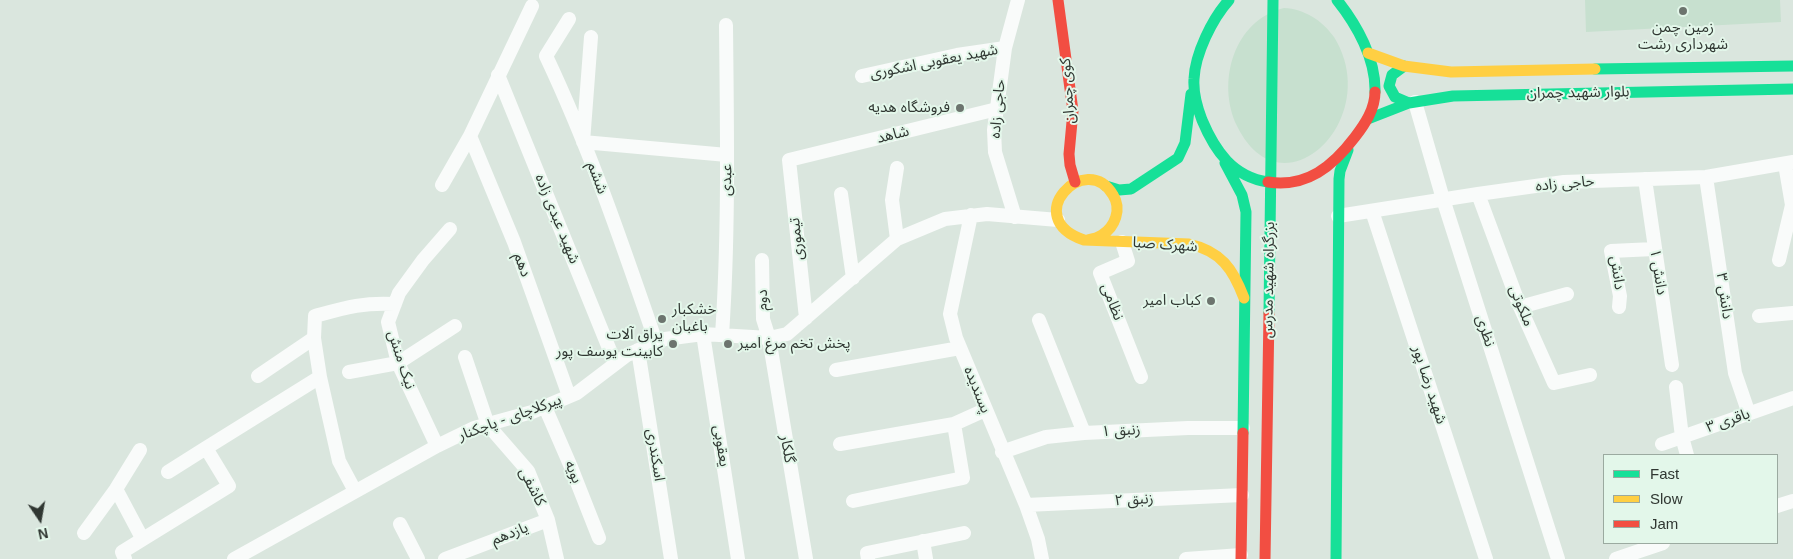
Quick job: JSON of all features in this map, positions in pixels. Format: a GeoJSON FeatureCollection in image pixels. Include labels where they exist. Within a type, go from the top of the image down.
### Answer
{"type":"FeatureCollection","features":[{"type":"Feature","properties":{"kind":"main road","name":"کوی چمران"},"geometry":{"type":"LineString","coordinates":[[1058,0],[1073,111],[1069,154],[1075,182]]}},
{"type":"Feature","properties":{"kind":"main road"},"geometry":{"type":"LineString","coordinates":[[1106,186],[1115,199],[1117,208],[1116,218],[1112,226],[1106,234],[1098,238],[1081,240],[1070,235],[1058,220],[1057,209],[1059,198],[1066,188],[1075,182],[1090,180],[1119,190],[1131,189],[1172,163],[1180,155],[1184,148],[1187,133],[1197,58],[1216,17],[1228,0]]}},
{"type":"Feature","properties":{"kind":"main road","name":"بزرگراه شهید مدرس"},"geometry":{"type":"LineString","coordinates":[[1264,559],[1273,0]]}},
{"type":"Feature","properties":{"kind":"main road"},"geometry":{"type":"LineString","coordinates":[[1219,152],[1234,168],[1248,177],[1270,183],[1286,184],[1303,181],[1322,172],[1350,144],[1368,120],[1374,103],[1374,70],[1368,53],[1338,0]]}},
{"type":"Feature","properties":{"kind":"main road","name":"بلوار شهید چمران"},"geometry":{"type":"LineString","coordinates":[[1368,53],[1404,66],[1451,72],[1793,66]]}},
{"type":"Feature","properties":{"kind":"main road"},"geometry":{"type":"LineString","coordinates":[[1404,66],[1395,69],[1390,77],[1389,86],[1392,95],[1399,101],[1412,102]]}},
{"type":"Feature","properties":{"kind":"main road","name":"بزرگراه شهید مدرس"},"geometry":{"type":"LineString","coordinates":[[1193,80],[1197,107],[1240,192],[1245,209],[1241,557]]}},
{"type":"Feature","properties":{"kind":"main road","name":"بلوار شهید چمران"},"geometry":{"type":"LineString","coordinates":[[1368,120],[1412,102],[1452,96],[1793,89]]}},
{"type":"Feature","properties":{"kind":"main road"},"geometry":{"type":"LineString","coordinates":[[1336,559],[1339,177],[1350,144]]}},
{"type":"Feature","properties":{"kind":"main road","name":"شهرک صبا"},"geometry":{"type":"LineString","coordinates":[[1088,240],[1189,244],[1211,250],[1228,265],[1245,300]]}},
{"type":"Feature","properties":{"kind":"street","name":"حاجی زاده"},"geometry":{"type":"LineString","coordinates":[[1015,217],[995,152],[994,130],[1005,48],[1018,0]]}},
{"type":"Feature","properties":{"kind":"street"},"geometry":{"type":"LineString","coordinates":[[442,184],[470,136],[532,6]]}},
{"type":"Feature","properties":{"kind":"street","name":"ششم"},"geometry":{"type":"LineString","coordinates":[[569,19],[546,56],[564,94],[583,142],[656,342]]}},
{"type":"Feature","properties":{"kind":"street","name":"عبدی"},"geometry":{"type":"LineString","coordinates":[[722,335],[725,292],[727,155],[726,25]]}},
{"type":"Feature","properties":{"kind":"street"},"geometry":{"type":"LineString","coordinates":[[592,37],[583,142],[727,155]]}},
{"type":"Feature","properties":{"kind":"street","name":"شهید یعقوبی اشکوری"},"geometry":{"type":"LineString","coordinates":[[862,76],[957,55],[1005,48]]}},
{"type":"Feature","properties":{"kind":"street","name":"شهید عبدی زاده"},"geometry":{"type":"LineString","coordinates":[[498,75],[615,363]]}},
{"type":"Feature","properties":{"kind":"street","name":"نظری"},"geometry":{"type":"LineString","coordinates":[[1412,102],[1558,559]]}},
{"type":"Feature","properties":{"kind":"street","name":"شاهد"},"geometry":{"type":"LineString","coordinates":[[788,160],[997,109]]}},
{"type":"Feature","properties":{"kind":"street","name":"دهم"},"geometry":{"type":"LineString","coordinates":[[470,136],[514,242],[569,396]]}},
{"type":"Feature","properties":{"kind":"street","name":"تیموری"},"geometry":{"type":"LineString","coordinates":[[788,160],[806,318]]}},
{"type":"Feature","properties":{"kind":"street","name":"حاجی زاده"},"geometry":{"type":"LineString","coordinates":[[1338,216],[1564,182],[1706,177],[1789,163]]}},
{"type":"Feature","properties":{"kind":"street"},"geometry":{"type":"LineString","coordinates":[[1779,260],[1792,205],[1789,163]]}},
{"type":"Feature","properties":{"kind":"street"},"geometry":{"type":"LineString","coordinates":[[896,168],[892,200],[897,239]]}},
{"type":"Feature","properties":{"kind":"street","name":"دانش ۳"},"geometry":{"type":"LineString","coordinates":[[1706,177],[1735,373],[1749,414]]}},
{"type":"Feature","properties":{"kind":"street","name":"دانش ۱"},"geometry":{"type":"LineString","coordinates":[[1645,179],[1672,365]]}},
{"type":"Feature","properties":{"kind":"street"},"geometry":{"type":"LineString","coordinates":[[841,194],[853,278]]}},
{"type":"Feature","properties":{"kind":"street","name":"ملکوتی"},"geometry":{"type":"LineString","coordinates":[[1478,194],[1520,307],[1554,383],[1590,375]]}},
{"type":"Feature","properties":{"kind":"street","name":"شهید رضا پور"},"geometry":{"type":"LineString","coordinates":[[1372,211],[1486,559]]}},
{"type":"Feature","properties":{"kind":"street","name":"پیرکلاچای - پاچکنار"},"geometry":{"type":"LineString","coordinates":[[234,559],[437,446],[474,428],[545,407],[578,393],[627,355],[665,338],[703,334],[768,338],[787,334],[897,239],[945,219],[987,214],[1058,220]]}},
{"type":"Feature","properties":{"kind":"street","name":"پسندیده"},"geometry":{"type":"LineString","coordinates":[[971,215],[950,314],[956,338],[1002,452],[1026,505],[1038,539],[1042,559]]}},
{"type":"Feature","properties":{"kind":"street","name":"نیک منش"},"geometry":{"type":"LineString","coordinates":[[437,446],[398,363],[388,322],[399,293],[423,260],[450,229]]}},
{"type":"Feature","properties":{"kind":"street","name":"نظامی"},"geometry":{"type":"LineString","coordinates":[[1122,242],[1128,260],[1100,273],[1141,377]]}},
{"type":"Feature","properties":{"kind":"street","name":"دانش"},"geometry":{"type":"LineString","coordinates":[[1619,306],[1620,296],[1611,251],[1654,249]]}},
{"type":"Feature","properties":{"kind":"street","name":"دوم"},"geometry":{"type":"LineString","coordinates":[[762,260],[763,319],[768,338]]}},
{"type":"Feature","properties":{"kind":"street"},"geometry":{"type":"LineString","coordinates":[[1520,307],[1567,294]]}},
{"type":"Feature","properties":{"kind":"street"},"geometry":{"type":"LineString","coordinates":[[356,491],[339,461],[320,377],[314,338],[314,316],[355,305],[373,303],[395,304]]}},
{"type":"Feature","properties":{"kind":"street"},"geometry":{"type":"LineString","coordinates":[[1759,316],[1793,313]]}},
{"type":"Feature","properties":{"kind":"street"},"geometry":{"type":"LineString","coordinates":[[1039,320],[1084,433]]}},
{"type":"Feature","properties":{"kind":"street"},"geometry":{"type":"LineString","coordinates":[[350,372],[398,363],[455,326]]}},
{"type":"Feature","properties":{"kind":"street","name":"یعقوبی"},"geometry":{"type":"LineString","coordinates":[[703,334],[738,559]]}},
{"type":"Feature","properties":{"kind":"street"},"geometry":{"type":"LineString","coordinates":[[258,376],[314,338]]}},
{"type":"Feature","properties":{"kind":"street","name":"گلکار"},"geometry":{"type":"LineString","coordinates":[[768,338],[806,559]]}},
{"type":"Feature","properties":{"kind":"street"},"geometry":{"type":"LineString","coordinates":[[836,370],[960,348]]}},
{"type":"Feature","properties":{"kind":"street","name":"اسکندری"},"geometry":{"type":"LineString","coordinates":[[638,350],[671,559]]}},
{"type":"Feature","properties":{"kind":"street"},"geometry":{"type":"LineString","coordinates":[[465,358],[488,425]]}},
{"type":"Feature","properties":{"kind":"street"},"geometry":{"type":"LineString","coordinates":[[168,472],[320,377]]}},
{"type":"Feature","properties":{"kind":"street"},"geometry":{"type":"LineString","coordinates":[[1676,387],[1682,437],[1687,454]]}},
{"type":"Feature","properties":{"kind":"street","name":"باقری ۳"},"geometry":{"type":"LineString","coordinates":[[1662,444],[1793,398]]}},
{"type":"Feature","properties":{"kind":"street","name":"بویه"},"geometry":{"type":"LineString","coordinates":[[545,407],[572,467],[598,538]]}},
{"type":"Feature","properties":{"kind":"street"},"geometry":{"type":"LineString","coordinates":[[840,444],[954,424],[985,410]]}},
{"type":"Feature","properties":{"kind":"street"},"geometry":{"type":"LineString","coordinates":[[853,501],[962,478],[954,424]]}},
{"type":"Feature","properties":{"kind":"street","name":"کاشفی"},"geometry":{"type":"LineString","coordinates":[[488,425],[528,471],[548,520],[557,559]]}},
{"type":"Feature","properties":{"kind":"street","name":"زنبق ۱"},"geometry":{"type":"LineString","coordinates":[[1002,452],[1046,437],[1084,433],[1188,428],[1243,428]]}},
{"type":"Feature","properties":{"kind":"street"},"geometry":{"type":"LineString","coordinates":[[125,559],[122,552],[229,486],[206,448]]}},
{"type":"Feature","properties":{"kind":"street"},"geometry":{"type":"LineString","coordinates":[[84,533],[116,489],[140,450]]}},
{"type":"Feature","properties":{"kind":"street"},"geometry":{"type":"LineString","coordinates":[[116,489],[142,538]]}},
{"type":"Feature","properties":{"kind":"street","name":"زنبق ۲"},"geometry":{"type":"LineString","coordinates":[[1026,505],[1242,495]]}},
{"type":"Feature","properties":{"kind":"street"},"geometry":{"type":"LineString","coordinates":[[1778,506],[1793,501]]}},
{"type":"Feature","properties":{"kind":"street","name":"یازدهم"},"geometry":{"type":"LineString","coordinates":[[445,559],[548,520]]}},
{"type":"Feature","properties":{"kind":"street"},"geometry":{"type":"LineString","coordinates":[[400,524],[418,559]]}},
{"type":"Feature","properties":{"kind":"street"},"geometry":{"type":"LineString","coordinates":[[868,559],[866,553],[964,533]]}},
{"type":"Feature","properties":{"kind":"street"},"geometry":{"type":"LineString","coordinates":[[923,541],[926,559]]}},
{"type":"Feature","properties":{"kind":"street"},"geometry":{"type":"LineString","coordinates":[[1616,559],[1660,544]]}},
{"type":"Feature","properties":{"kind":"street"},"geometry":{"type":"LineString","coordinates":[[1186,559],[1241,557]]}},
{"type":"Feature","properties":{"kind":"green space","name":"زمین چمن شهرداری رشت"},"geometry":{"type":"Polygon","coordinates":[[[1585,0],[1780,0],[1781,22],[1586,32],[1585,0]]]}},
{"type":"Feature","properties":{"kind":"green space"},"geometry":{"type":"Polygon","coordinates":[[[1284,8],[1312,16],[1324,25],[1334,37],[1346,68],[1347,98],[1338,125],[1322,147],[1301,160],[1278,162],[1256,152],[1237,126],[1231,109],[1228,91],[1229,72],[1234,55],[1242,39],[1253,25],[1267,15],[1284,8]]]}},
{"type":"Feature","properties":{"kind":"traffic: fast"},"geometry":{"type":"LineString","coordinates":[[1229,0],[1216,17],[1201,48],[1194,79],[1196,100],[1207,131],[1219,152],[1245,175],[1268,182]]}},
{"type":"Feature","properties":{"kind":"traffic: fast"},"geometry":{"type":"LineString","coordinates":[[1269,313],[1273,0]]}},
{"type":"Feature","properties":{"kind":"traffic: fast"},"geometry":{"type":"LineString","coordinates":[[1337,0],[1352,20],[1369,55],[1375,92]]}},
{"type":"Feature","properties":{"kind":"traffic: fast"},"geometry":{"type":"LineString","coordinates":[[1404,66],[1392,75],[1389,86],[1395,97],[1409,103]]}},
{"type":"Feature","properties":{"kind":"traffic: fast"},"geometry":{"type":"LineString","coordinates":[[1595,69],[1793,66]]}},
{"type":"Feature","properties":{"kind":"traffic: fast"},"geometry":{"type":"LineString","coordinates":[[1368,119],[1409,103],[1453,96],[1793,89]]}},
{"type":"Feature","properties":{"kind":"traffic: fast"},"geometry":{"type":"LineString","coordinates":[[1106,186],[1119,190],[1131,189],[1178,158],[1185,143],[1191,94]]}},
{"type":"Feature","properties":{"kind":"traffic: fast"},"geometry":{"type":"LineString","coordinates":[[1336,559],[1339,179],[1348,150]]}},
{"type":"Feature","properties":{"kind":"traffic: fast"},"geometry":{"type":"LineString","coordinates":[[1225,163],[1242,195],[1246,212],[1243,433]]}},
{"type":"Feature","properties":{"kind":"traffic: slow"},"geometry":{"type":"LineString","coordinates":[[1368,53],[1404,66],[1451,72],[1595,69]]}},
{"type":"Feature","properties":{"kind":"traffic: slow"},"geometry":{"type":"LineString","coordinates":[[1088,240],[1107,232],[1114,223],[1117,212],[1116,200],[1113,195],[1101,183],[1088,180],[1075,183],[1064,192],[1057,204],[1057,217],[1065,230],[1084,240],[1189,244],[1200,247],[1210,251],[1224,263],[1235,278],[1244,298]]}},
{"type":"Feature","properties":{"kind":"traffic: jam"},"geometry":{"type":"LineString","coordinates":[[1058,0],[1073,111],[1069,154],[1075,182]]}},
{"type":"Feature","properties":{"kind":"traffic: jam"},"geometry":{"type":"LineString","coordinates":[[1268,182],[1295,182],[1318,173],[1328,166],[1347,148],[1369,116],[1375,92]]}},
{"type":"Feature","properties":{"kind":"traffic: jam"},"geometry":{"type":"LineString","coordinates":[[1265,559],[1269,313]]}},
{"type":"Feature","properties":{"kind":"traffic: jam"},"geometry":{"type":"LineString","coordinates":[[1241,559],[1243,433]]}},
{"type":"Feature","properties":{"kind":"place","name":"زمین چمن شهرداری رشت"},"geometry":{"type":"Point","coordinates":[1683,11]}},
{"type":"Feature","properties":{"kind":"place","name":"فروشگاه هدیه"},"geometry":{"type":"Point","coordinates":[960,108]}},
{"type":"Feature","properties":{"kind":"place","name":"کباب امیر"},"geometry":{"type":"Point","coordinates":[1211,301]}},
{"type":"Feature","properties":{"kind":"place","name":"خشکبار باغبان"},"geometry":{"type":"Point","coordinates":[662,319]}},
{"type":"Feature","properties":{"kind":"place","name":"یراق آلات کابینت یوسف پور"},"geometry":{"type":"Point","coordinates":[673,344]}},
{"type":"Feature","properties":{"kind":"place","name":"پخش تخم مرغ امیر"},"geometry":{"type":"Point","coordinates":[728,344]}}]}
